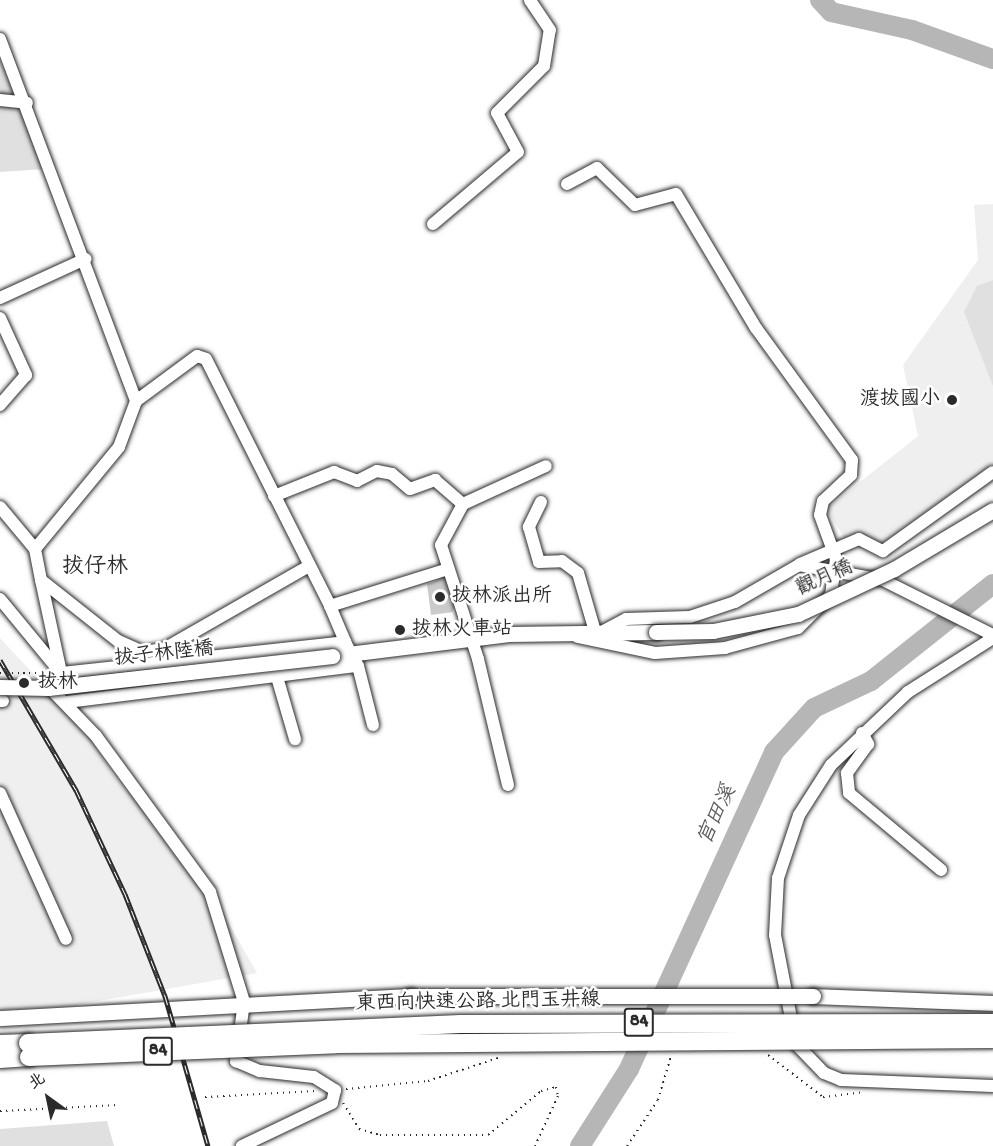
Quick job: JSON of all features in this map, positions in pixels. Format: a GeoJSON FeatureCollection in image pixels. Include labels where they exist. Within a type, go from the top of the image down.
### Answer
{"type":"FeatureCollection","features":[{"type":"Feature","properties":{"kind":"highway","name":"東西向快速公路 北門玉井線"},"geometry":{"type":"LineString","coordinates":[[0,1044],[461,1024],[993,1023]]}},
{"type":"Feature","properties":{"kind":"highway","name":"東西向快速公路 北門玉井線"},"geometry":{"type":"LineString","coordinates":[[0,1059],[316,1044],[993,1039]]}},
{"type":"Feature","properties":{"kind":"main road","name":"觀月穚"},"geometry":{"type":"LineString","coordinates":[[466,638],[713,631],[798,614],[894,569],[993,510]]}},
{"type":"Feature","properties":{"kind":"main road","name":"拔子林陸橋"},"geometry":{"type":"LineString","coordinates":[[1,696],[466,638]]}},
{"type":"Feature","properties":{"kind":"main road"},"geometry":{"type":"LineString","coordinates":[[0,1018],[244,1002],[410,996],[813,996],[993,1003]]}},
{"type":"Feature","properties":{"kind":"street"},"geometry":{"type":"LineString","coordinates":[[433,224],[518,152],[497,113],[544,66],[550,30],[530,0]]}},
{"type":"Feature","properties":{"kind":"street"},"geometry":{"type":"LineString","coordinates":[[0,39],[27,103],[136,401]]}},
{"type":"Feature","properties":{"kind":"street"},"geometry":{"type":"LineString","coordinates":[[0,100],[27,103]]}},
{"type":"Feature","properties":{"kind":"street"},"geometry":{"type":"LineString","coordinates":[[567,184],[597,168],[635,205],[676,194],[697,223],[756,328],[852,460],[851,475],[823,501],[820,515],[834,547],[837,569],[831,595],[798,628],[724,648],[656,653],[574,636]]}},
{"type":"Feature","properties":{"kind":"street"},"geometry":{"type":"LineString","coordinates":[[0,298],[85,259]]}},
{"type":"Feature","properties":{"kind":"street"},"geometry":{"type":"LineString","coordinates":[[0,318],[26,375],[0,405]]}},
{"type":"Feature","properties":{"kind":"street"},"geometry":{"type":"LineString","coordinates":[[35,549],[119,447],[136,401],[197,356],[206,359],[330,606],[351,654],[373,725]]}},
{"type":"Feature","properties":{"kind":"street"},"geometry":{"type":"LineString","coordinates":[[508,785],[478,659],[466,638],[441,545],[464,504],[546,466]]}},
{"type":"Feature","properties":{"kind":"street"},"geometry":{"type":"LineString","coordinates":[[274,496],[334,472],[357,481],[377,471],[392,474],[410,489],[435,480],[464,504]]}},
{"type":"Feature","properties":{"kind":"street"},"geometry":{"type":"LineString","coordinates":[[540,502],[529,526],[539,562],[562,561],[578,573],[596,635],[626,619],[690,617],[724,605],[834,547],[859,539],[883,551],[993,472]]}},
{"type":"Feature","properties":{"kind":"street"},"geometry":{"type":"LineString","coordinates":[[0,507],[35,549],[67,702]]}},
{"type":"Feature","properties":{"kind":"street"},"geometry":{"type":"LineString","coordinates":[[799,565],[837,569],[883,580],[993,637],[908,692],[862,733],[831,765],[799,815],[778,878],[775,935],[800,1050],[824,1073],[870,1081],[993,1086]]}},
{"type":"Feature","properties":{"kind":"street"},"geometry":{"type":"LineString","coordinates":[[41,580],[118,641],[143,652],[164,649],[309,566]]}},
{"type":"Feature","properties":{"kind":"street"},"geometry":{"type":"LineString","coordinates":[[330,606],[448,569]]}},
{"type":"Feature","properties":{"kind":"street"},"geometry":{"type":"LineString","coordinates":[[0,600],[61,673]]}},
{"type":"Feature","properties":{"kind":"street"},"geometry":{"type":"LineString","coordinates":[[61,673],[351,654]]}},
{"type":"Feature","properties":{"kind":"street"},"geometry":{"type":"LineString","coordinates":[[67,702],[277,677],[351,654]]}},
{"type":"Feature","properties":{"kind":"street"},"geometry":{"type":"LineString","coordinates":[[277,677],[295,739]]}},
{"type":"Feature","properties":{"kind":"street"},"geometry":{"type":"LineString","coordinates":[[23,678],[43,681],[67,702],[210,892],[244,1002],[236,1061],[260,1071],[314,1077],[335,1090],[332,1103],[242,1146]]}},
{"type":"Feature","properties":{"kind":"street"},"geometry":{"type":"LineString","coordinates":[[862,733],[868,744],[847,773],[849,793],[941,870]]}},
{"type":"Feature","properties":{"kind":"street"},"geometry":{"type":"LineString","coordinates":[[0,793],[66,939]]}},
{"type":"Feature","properties":{"kind":"path"},"geometry":{"type":"LineString","coordinates":[[0,673],[23,678]]}},
{"type":"Feature","properties":{"kind":"path"},"geometry":{"type":"LineString","coordinates":[[759,1052],[780,1059],[823,1097],[863,1095],[870,1081]]}},
{"type":"Feature","properties":{"kind":"path"},"geometry":{"type":"LineString","coordinates":[[627,1146],[658,1100],[667,1058],[678,1053]]}},
{"type":"Feature","properties":{"kind":"path"},"geometry":{"type":"LineString","coordinates":[[206,1097],[335,1090],[428,1081],[500,1057]]}},
{"type":"Feature","properties":{"kind":"path"},"geometry":{"type":"LineString","coordinates":[[335,1090],[359,1129],[450,1136],[488,1135],[541,1091],[556,1087],[558,1096],[535,1146]]}},
{"type":"Feature","properties":{"kind":"path"},"geometry":{"type":"LineString","coordinates":[[0,1111],[118,1105]]}},
{"type":"Feature","properties":{"kind":"shaded area"},"geometry":{"type":"Polygon","coordinates":[[[0,60],[45,169],[0,172],[0,60]]]}},
{"type":"Feature","properties":{"kind":"shaded area","name":"渡拔國小"},"geometry":{"type":"Polygon","coordinates":[[[993,204],[993,482],[884,557],[845,539],[826,509],[918,436],[903,365],[978,260],[974,205],[993,204]]]}},
{"type":"Feature","properties":{"kind":"shaded area"},"geometry":{"type":"Polygon","coordinates":[[[993,280],[993,386],[964,312],[977,286],[993,280]]]}},
{"type":"Feature","properties":{"kind":"shaded area"},"geometry":{"type":"Polygon","coordinates":[[[0,638],[84,728],[113,775],[203,878],[257,973],[70,1006],[0,1010],[0,638]]]}},
{"type":"Feature","properties":{"kind":"shaded area"},"geometry":{"type":"Polygon","coordinates":[[[107,1121],[114,1146],[0,1146],[0,1129],[107,1121]]]}},
{"type":"Feature","properties":{"kind":"building","name":"拔林派出所"},"geometry":{"type":"Polygon","coordinates":[[[443,579],[453,612],[431,615],[427,584],[443,579]]]}},
{"type":"Feature","properties":{"kind":"waterway","name":"官田溪"},"geometry":{"type":"LineString","coordinates":[[820,0],[831,12],[912,30],[993,59]]}},
{"type":"Feature","properties":{"kind":"waterway","name":"官田溪"},"geometry":{"type":"LineString","coordinates":[[580,1146],[629,1069],[774,752],[814,708],[871,681],[993,584]]}},
{"type":"Feature","properties":{"kind":"railway"},"geometry":{"type":"LineString","coordinates":[[0,660],[76,790],[125,894],[165,996],[208,1146]]}},
{"type":"Feature","properties":{"kind":"place","name":"渡拔國小"},"geometry":{"type":"Point","coordinates":[952,400]}},
{"type":"Feature","properties":{"kind":"place","name":"拔林派出所"},"geometry":{"type":"Point","coordinates":[440,597]}},
{"type":"Feature","properties":{"kind":"place","name":"拔林火車站"},"geometry":{"type":"Point","coordinates":[400,630]}},
{"type":"Feature","properties":{"kind":"place","name":"拔林"},"geometry":{"type":"Point","coordinates":[24,683]}},
{"type":"Feature","properties":{"kind":"district","name":"拔仔林"},"geometry":{"type":"Point","coordinates":[95,569]}}]}
